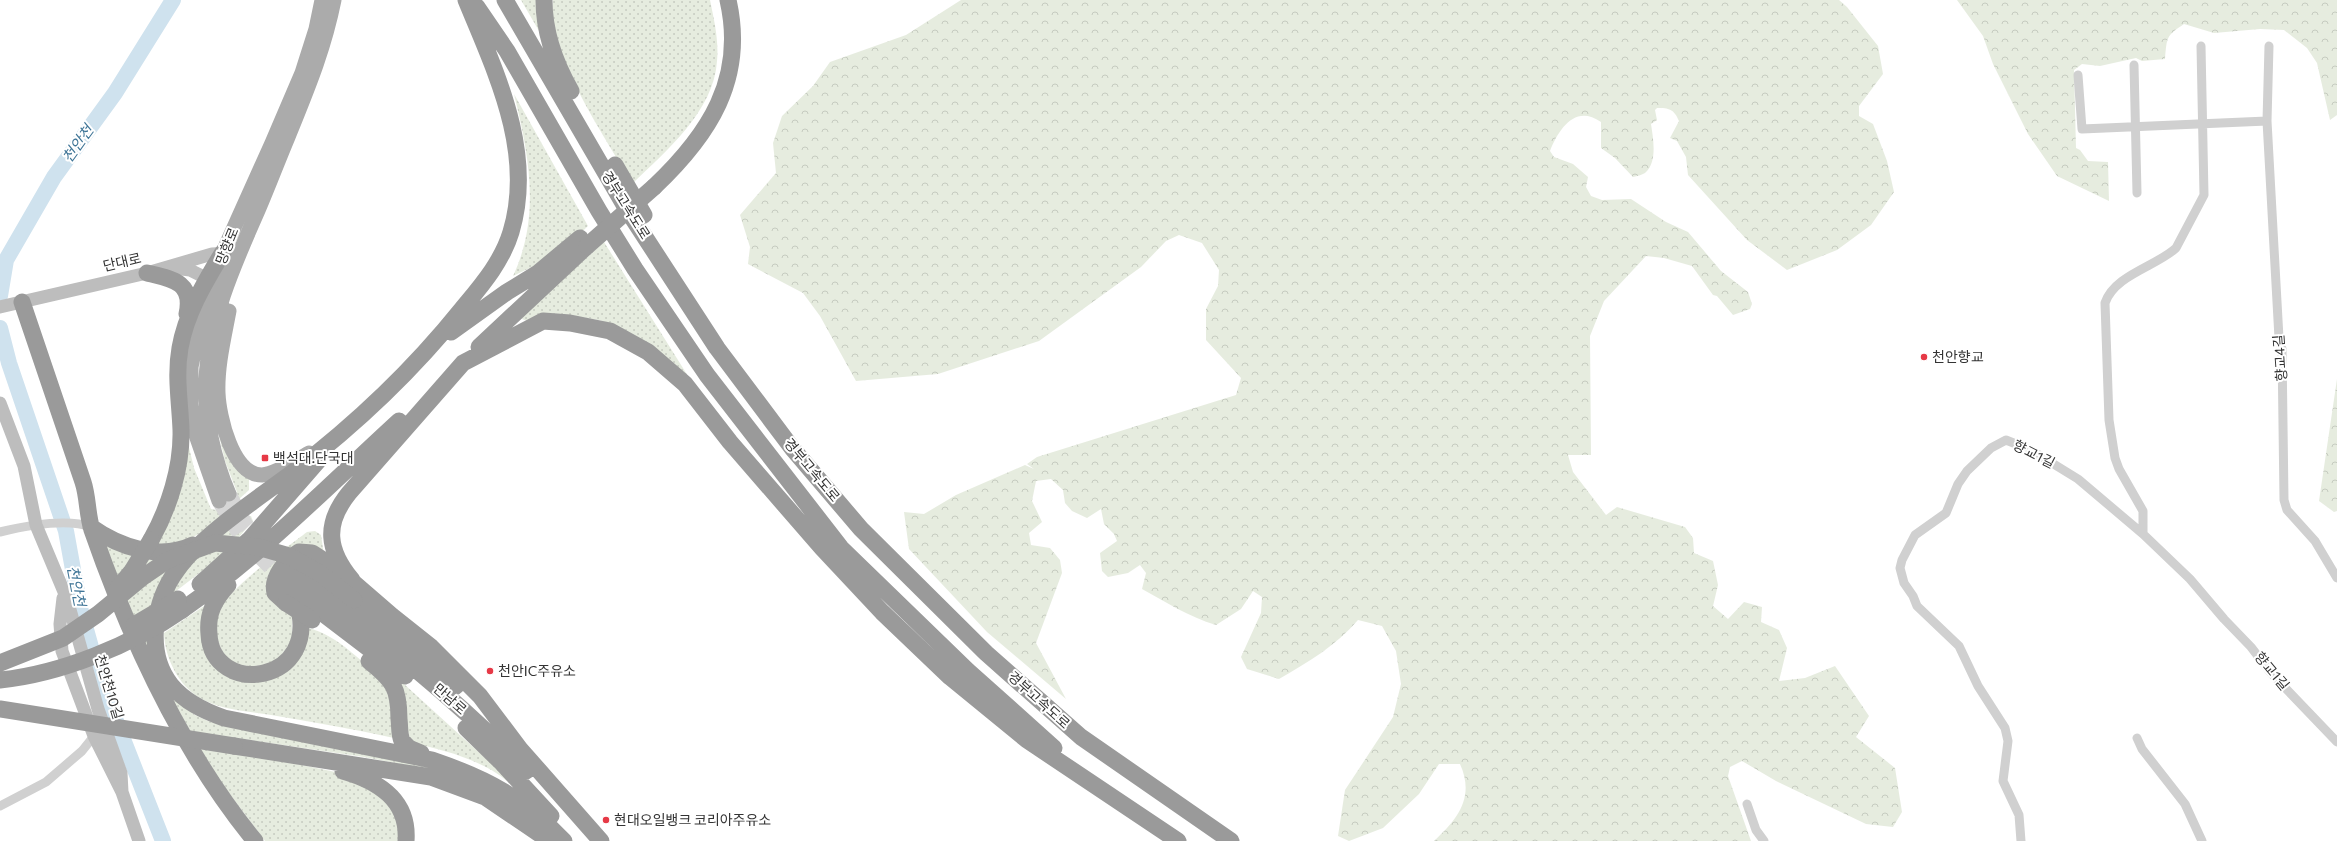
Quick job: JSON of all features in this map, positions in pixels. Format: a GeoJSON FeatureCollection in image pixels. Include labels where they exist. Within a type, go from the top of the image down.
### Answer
{"type":"FeatureCollection","features":[{"type":"Feature","properties":{"kind":"highway"},"geometry":{"type":"LineString","coordinates":[[0,680],[39,674],[89,656],[135,637],[165,622],[180,605],[250,539],[275,512],[335,440],[434,344],[485,281],[501,255],[512,229],[518,192],[516,144],[504,96],[466,0]]}},
{"type":"Feature","properties":{"kind":"highway","name":"경부고속도로"},"geometry":{"type":"LineString","coordinates":[[472,0],[507,51],[595,204],[635,269],[712,381],[841,548],[968,671],[1066,758],[1179,841]]}},
{"type":"Feature","properties":{"kind":"highway","name":"경부고속도로"},"geometry":{"type":"LineString","coordinates":[[505,0],[626,208],[717,348],[792,448],[861,530],[986,653],[1080,736],[1231,841]]}},
{"type":"Feature","properties":{"kind":"highway"},"geometry":{"type":"LineString","coordinates":[[544,0],[549,37],[560,71],[655,234],[717,348]]}},
{"type":"Feature","properties":{"kind":"highway"},"geometry":{"type":"LineString","coordinates":[[650,184],[684,142],[701,118],[713,95],[720,71],[722,47],[722,22],[718,0]]}},
{"type":"Feature","properties":{"kind":"highway"},"geometry":{"type":"LineString","coordinates":[[3,663],[33,663],[64,655],[91,645],[216,587],[259,551],[463,363],[584,241],[692,149],[713,117],[722,97],[732,60],[732,21],[728,0]]}},
{"type":"Feature","properties":{"kind":"highway"},"geometry":{"type":"LineString","coordinates":[[434,344],[507,292],[538,273],[584,241]]}},
{"type":"Feature","properties":{"kind":"highway"},"geometry":{"type":"LineString","coordinates":[[184,328],[206,280],[230,253]]}},
{"type":"Feature","properties":{"kind":"highway"},"geometry":{"type":"LineString","coordinates":[[3,663],[54,636],[106,599],[132,571],[151,540],[165,512],[176,467],[181,431],[177,375],[189,300],[187,291],[176,281],[147,273]]}},
{"type":"Feature","properties":{"kind":"highway"},"geometry":{"type":"LineString","coordinates":[[18,303],[84,485],[87,507],[84,526],[110,581],[147,667],[207,773],[255,841]]}},
{"type":"Feature","properties":{"kind":"highway"},"geometry":{"type":"LineString","coordinates":[[352,580],[337,559],[333,547],[332,525],[335,514],[349,493],[463,363],[543,321],[570,323],[610,331],[648,352],[684,384],[730,442],[827,553],[882,612],[950,677],[1027,740],[1179,841]]}},
{"type":"Feature","properties":{"kind":"highway"},"geometry":{"type":"LineString","coordinates":[[335,440],[214,533],[176,570],[165,592],[156,620],[156,639],[159,660],[164,674],[179,694],[207,712],[224,718],[432,760],[488,781],[537,815],[564,841]]}},
{"type":"Feature","properties":{"kind":"highway"},"geometry":{"type":"LineString","coordinates":[[87,507],[113,539]]}},
{"type":"Feature","properties":{"kind":"highway"},"geometry":{"type":"LineString","coordinates":[[84,526],[127,546],[153,552],[185,549],[214,533]]}},
{"type":"Feature","properties":{"kind":"highway"},"geometry":{"type":"LineString","coordinates":[[3,663],[52,644],[75,631],[168,560],[215,543],[258,547],[289,556],[317,572],[354,600],[467,696],[520,749],[601,841]]}},
{"type":"Feature","properties":{"kind":"highway"},"geometry":{"type":"LineString","coordinates":[[259,551],[213,604],[208,621],[209,640],[215,654],[226,666],[239,673],[264,675],[279,668],[296,651],[302,622],[298,603],[289,577]]}},
{"type":"Feature","properties":{"kind":"highway"},"geometry":{"type":"LineString","coordinates":[[462,771],[404,745],[400,736],[399,698],[394,686],[385,674],[312,620],[286,603],[275,593],[275,581],[282,568],[299,552],[312,553],[352,580],[392,616],[431,647],[480,696],[520,749]]}},
{"type":"Feature","properties":{"kind":"highway","name":"만남로"},"geometry":{"type":"LineString","coordinates":[[289,577],[321,612],[390,664],[456,719],[502,763],[571,841]]}},
{"type":"Feature","properties":{"kind":"highway","name":"만남로"},"geometry":{"type":"LineString","coordinates":[[289,577],[366,628],[448,697],[497,742],[568,816],[595,841]]}},
{"type":"Feature","properties":{"kind":"highway"},"geometry":{"type":"LineString","coordinates":[[0,709],[432,777],[485,797],[550,841]]}},
{"type":"Feature","properties":{"kind":"highway"},"geometry":{"type":"LineString","coordinates":[[234,746],[355,774],[371,780],[392,797],[403,814],[406,825],[406,841]]}},
{"type":"Feature","properties":{"kind":"main road","name":"망향로"},"geometry":{"type":"LineString","coordinates":[[322,0],[316,29],[302,73],[272,143],[230,253],[203,315],[191,367],[191,404],[202,455],[224,498],[221,476],[208,419],[206,380],[210,344],[230,253],[256,215],[323,50],[334,0]]}},
{"type":"Feature","properties":{"kind":"main road"},"geometry":{"type":"LineString","coordinates":[[256,215],[248,252],[231,300],[220,365],[218,392],[220,413],[232,451],[239,462],[247,469],[262,475],[275,471],[335,440]]}},
{"type":"Feature","properties":{"kind":"street"},"geometry":{"type":"LineString","coordinates":[[2142,534],[2143,511],[2119,469],[2115,458],[2109,420],[2105,303],[2110,293],[2136,272],[2169,255],[2176,248],[2190,225],[2204,195],[2201,123],[2201,46]]}},
{"type":"Feature","properties":{"kind":"street","name":"향교4길"},"geometry":{"type":"LineString","coordinates":[[2269,46],[2267,122],[2279,338],[2282,349],[2284,500],[2287,510],[2315,542],[2337,578]]}},
{"type":"Feature","properties":{"kind":"street"},"geometry":{"type":"LineString","coordinates":[[2134,65],[2137,193]]}},
{"type":"Feature","properties":{"kind":"street"},"geometry":{"type":"LineString","coordinates":[[2078,75],[2082,129],[2201,123],[2267,122]]}},
{"type":"Feature","properties":{"kind":"street","name":"단대로"},"geometry":{"type":"LineString","coordinates":[[0,307],[230,253]]}},
{"type":"Feature","properties":{"kind":"street"},"geometry":{"type":"LineString","coordinates":[[170,267],[197,273],[206,280],[208,288],[203,315]]}},
{"type":"Feature","properties":{"kind":"street","name":"천안천10길"},"geometry":{"type":"LineString","coordinates":[[0,403],[24,466],[40,525],[63,592],[67,599],[98,709],[121,773],[122,792]]}},
{"type":"Feature","properties":{"kind":"street","name":"향교1길"},"geometry":{"type":"LineString","coordinates":[[2022,841],[2019,815],[2003,781],[2008,741],[2005,728],[1982,693],[1959,646],[1917,606],[1901,576],[1902,560],[1915,535],[1946,513],[1958,484],[1966,471],[1991,448],[2006,440],[2031,450],[2078,479],[2142,534],[2190,579],[2224,619],[2251,646],[2271,673],[2337,742]]}},
{"type":"Feature","properties":{"kind":"street"},"geometry":{"type":"LineString","coordinates":[[0,532],[40,525],[84,526]]}},
{"type":"Feature","properties":{"kind":"street","name":"천안천10길"},"geometry":{"type":"LineString","coordinates":[[63,592],[60,630],[62,651],[94,736],[122,792],[139,841]]}},
{"type":"Feature","properties":{"kind":"street"},"geometry":{"type":"LineString","coordinates":[[0,804],[46,782],[82,751],[94,736]]}},
{"type":"Feature","properties":{"kind":"street"},"geometry":{"type":"LineString","coordinates":[[2137,738],[2142,748],[2185,804],[2202,841]]}},
{"type":"Feature","properties":{"kind":"street"},"geometry":{"type":"LineString","coordinates":[[1747,804],[1756,830],[1764,841]]}},
{"type":"Feature","properties":{"kind":"green space"},"geometry":{"type":"Polygon","coordinates":[[[521,0],[539,0],[539,31],[521,0]]]}},
{"type":"Feature","properties":{"kind":"green space"},"geometry":{"type":"Polygon","coordinates":[[[553,0],[710,0],[716,30],[717,61],[714,79],[707,97],[698,113],[686,129],[673,144],[632,184],[580,94],[568,69],[553,21],[553,0]]]}},
{"type":"Feature","properties":{"kind":"green space"},"geometry":{"type":"Polygon","coordinates":[[[961,0],[1839,0],[1847,7],[1878,46],[1883,74],[1859,106],[1859,116],[1873,124],[1887,161],[1894,192],[1871,225],[1837,250],[1787,270],[1747,240],[1688,175],[1686,157],[1677,141],[1670,138],[1679,121],[1671,110],[1657,108],[1655,110],[1657,120],[1651,124],[1654,150],[1652,163],[1645,173],[1641,175],[1633,177],[1615,158],[1601,148],[1601,122],[1592,117],[1576,117],[1569,122],[1563,127],[1550,151],[1554,157],[1573,164],[1588,177],[1586,187],[1591,196],[1602,200],[1631,199],[1666,222],[1688,232],[1721,271],[1748,292],[1752,304],[1750,309],[1733,315],[1717,296],[1713,295],[1692,266],[1664,258],[1646,256],[1604,301],[1590,336],[1591,455],[1568,455],[1573,472],[1606,515],[1617,507],[1685,527],[1693,538],[1694,553],[1713,561],[1718,585],[1713,606],[1728,619],[1744,602],[1762,607],[1761,622],[1779,630],[1787,648],[1779,681],[1805,678],[1835,666],[1869,716],[1856,737],[1895,768],[1902,812],[1893,827],[1866,824],[1776,781],[1742,761],[1730,767],[1728,776],[1751,841],[1434,841],[1443,833],[1457,816],[1462,807],[1466,787],[1460,764],[1439,764],[1419,794],[1383,828],[1349,841],[1338,836],[1345,790],[1393,717],[1401,684],[1396,651],[1382,626],[1358,620],[1331,646],[1279,679],[1247,669],[1241,657],[1261,613],[1262,597],[1253,591],[1241,609],[1216,625],[1187,614],[1142,589],[1146,573],[1140,565],[1128,573],[1108,577],[1102,571],[1100,553],[1117,541],[1114,534],[1104,524],[1101,509],[1087,518],[1072,511],[1065,503],[1063,490],[1051,479],[1036,481],[1032,501],[1042,522],[1029,533],[1031,545],[1050,548],[1060,560],[1062,573],[1036,643],[1066,699],[987,632],[909,549],[904,512],[924,514],[956,495],[1025,465],[1034,469],[1027,464],[1037,457],[1236,395],[1241,378],[1206,340],[1206,309],[1218,286],[1219,270],[1202,243],[1179,235],[1166,241],[1141,267],[1039,341],[938,374],[856,381],[820,316],[803,293],[748,264],[750,247],[740,215],[776,173],[773,143],[782,116],[813,86],[830,62],[906,35],[961,0]]]}},
{"type":"Feature","properties":{"kind":"green space"},"geometry":{"type":"Polygon","coordinates":[[[1957,0],[2337,0],[2337,115],[2330,120],[2317,63],[2307,48],[2284,30],[2260,29],[2214,33],[2184,24],[2174,31],[2168,38],[2165,59],[2142,61],[2136,58],[2100,66],[2082,64],[2074,70],[2076,148],[2080,150],[2088,161],[2108,162],[2109,201],[2057,176],[2028,134],[1993,64],[1983,36],[1957,0]]]}},
{"type":"Feature","properties":{"kind":"green space"},"geometry":{"type":"Polygon","coordinates":[[[514,94],[588,226],[559,254],[513,276],[522,254],[530,209],[528,163],[514,94]]]}},
{"type":"Feature","properties":{"kind":"green space"},"geometry":{"type":"Polygon","coordinates":[[[604,242],[698,392],[603,321],[574,317],[556,317],[534,321],[522,319],[523,315],[604,242]]]}},
{"type":"Feature","properties":{"kind":"green space"},"geometry":{"type":"Polygon","coordinates":[[[2337,379],[2337,511],[2334,512],[2319,501],[2337,379]]]}},
{"type":"Feature","properties":{"kind":"green space"},"geometry":{"type":"Polygon","coordinates":[[[215,418],[249,477],[249,490],[204,531],[184,542],[157,546],[185,431],[194,468],[211,509],[216,510],[234,498],[237,492],[225,461],[215,418]]]}},
{"type":"Feature","properties":{"kind":"green space"},"geometry":{"type":"Polygon","coordinates":[[[247,516],[251,516],[253,521],[224,554],[171,595],[178,582],[195,560],[214,542],[247,516]]]}},
{"type":"Feature","properties":{"kind":"green space"},"geometry":{"type":"Polygon","coordinates":[[[315,531],[321,535],[324,555],[292,616],[292,641],[274,664],[242,666],[229,660],[220,646],[214,628],[217,614],[225,601],[237,588],[267,562],[307,532],[315,531]]]}},
{"type":"Feature","properties":{"kind":"green space"},"geometry":{"type":"Polygon","coordinates":[[[100,540],[134,556],[160,561],[175,567],[150,657],[100,540]]]}},
{"type":"Feature","properties":{"kind":"green space"},"geometry":{"type":"Polygon","coordinates":[[[207,604],[203,639],[209,659],[261,682],[308,628],[319,631],[341,644],[352,652],[390,688],[394,738],[271,715],[234,710],[200,698],[185,686],[174,670],[167,652],[164,633],[207,604]]]}},
{"type":"Feature","properties":{"kind":"green space"},"geometry":{"type":"Polygon","coordinates":[[[393,674],[506,777],[507,781],[474,761],[448,752],[411,743],[393,674]]]}},
{"type":"Feature","properties":{"kind":"green space"},"geometry":{"type":"Polygon","coordinates":[[[170,696],[195,715],[208,721],[410,760],[458,775],[364,757],[228,737],[283,761],[340,773],[365,781],[395,812],[401,841],[265,841],[217,777],[170,696]]]}},
{"type":"Feature","properties":{"kind":"waterway","name":"천안천"},"geometry":{"type":"LineString","coordinates":[[0,296],[6,260],[54,177],[115,93],[173,0]]}},
{"type":"Feature","properties":{"kind":"waterway","name":"천안천"},"geometry":{"type":"LineString","coordinates":[[0,328],[9,363],[66,531],[80,608],[101,683],[163,841]]}},
{"type":"Feature","properties":{"kind":"tunnel"},"geometry":{"type":"LineString","coordinates":[[229,494],[246,525],[262,543]]}},
{"type":"Feature","properties":{"kind":"tunnel"},"geometry":{"type":"LineString","coordinates":[[219,501],[244,541],[284,581]]}},
{"type":"Feature","properties":{"kind":"place","name":"천안향교"},"geometry":{"type":"Point","coordinates":[1924,357]}},
{"type":"Feature","properties":{"kind":"place","name":"백석대.단국대"},"geometry":{"type":"Point","coordinates":[265,458]}},
{"type":"Feature","properties":{"kind":"place","name":"천안IC주유소"},"geometry":{"type":"Point","coordinates":[490,671]}},
{"type":"Feature","properties":{"kind":"place","name":"현대오일뱅크 코리아주유소"},"geometry":{"type":"Point","coordinates":[606,820]}}]}
